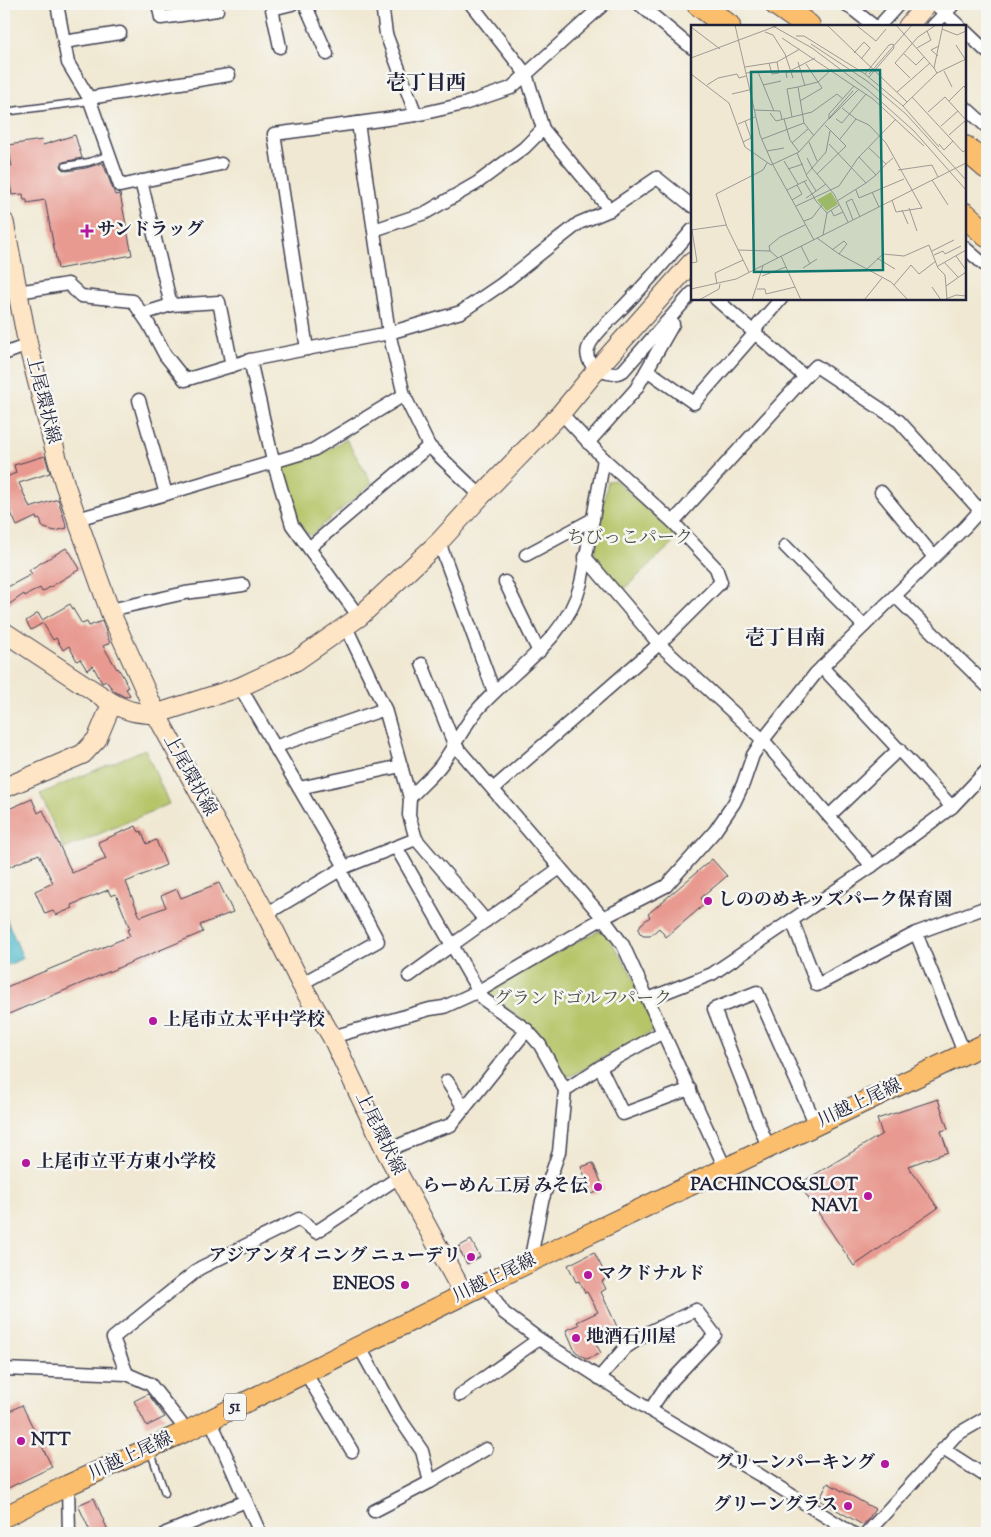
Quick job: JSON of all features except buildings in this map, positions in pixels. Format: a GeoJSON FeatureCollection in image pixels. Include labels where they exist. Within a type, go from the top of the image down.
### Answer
{"type":"FeatureCollection","features":[{"type":"Feature","properties":{"kind":"highway"},"geometry":{"type":"LineString","coordinates":[[699,4],[727,25]]}},
{"type":"Feature","properties":{"kind":"highway"},"geometry":{"type":"LineString","coordinates":[[777,4],[807,25]]}},
{"type":"Feature","properties":{"kind":"highway"},"geometry":{"type":"LineString","coordinates":[[966,149],[987,167]]}},
{"type":"Feature","properties":{"kind":"highway"},"geometry":{"type":"LineString","coordinates":[[966,216],[987,235]]}},
{"type":"Feature","properties":{"kind":"main road"},"geometry":{"type":"LineString","coordinates":[[909,25],[927,4]]}},
{"type":"Feature","properties":{"kind":"main road","name":"上尾環状線"},"geometry":{"type":"LineString","coordinates":[[4,222],[28,345],[64,485],[110,610],[156,714],[266,914],[301,984],[332,1037],[399,1177],[464,1295]]}},
{"type":"Feature","properties":{"kind":"main road"},"geometry":{"type":"LineString","coordinates":[[4,632],[128,712],[156,714],[240,687],[296,661],[352,622],[439,542],[480,496],[561,413],[691,263]]}},
{"type":"Feature","properties":{"kind":"main road"},"geometry":{"type":"LineString","coordinates":[[4,788],[83,754],[97,739],[112,703]]}},
{"type":"Feature","properties":{"kind":"main road","name":"川越上尾線"},"geometry":{"type":"LineString","coordinates":[[4,1517],[68,1485],[187,1431],[530,1262],[987,1043]]}},
{"type":"Feature","properties":{"kind":"street"},"geometry":{"type":"LineString","coordinates":[[57,4],[68,63],[90,99],[120,186],[221,164]]}},
{"type":"Feature","properties":{"kind":"street"},"geometry":{"type":"LineString","coordinates":[[158,4],[161,18],[217,10],[216,4]]}},
{"type":"Feature","properties":{"kind":"street"},"geometry":{"type":"LineString","coordinates":[[280,47],[272,9],[292,4]]}},
{"type":"Feature","properties":{"kind":"street"},"geometry":{"type":"LineString","coordinates":[[305,4],[327,54]]}},
{"type":"Feature","properties":{"kind":"street"},"geometry":{"type":"LineString","coordinates":[[382,4],[386,34],[416,115]]}},
{"type":"Feature","properties":{"kind":"street"},"geometry":{"type":"LineString","coordinates":[[471,4],[526,74],[543,130],[610,210]]}},
{"type":"Feature","properties":{"kind":"street"},"geometry":{"type":"LineString","coordinates":[[307,349],[274,134],[416,115],[464,104],[511,88],[604,4]]}},
{"type":"Feature","properties":{"kind":"street"},"geometry":{"type":"LineString","coordinates":[[640,4],[691,47]]}},
{"type":"Feature","properties":{"kind":"street"},"geometry":{"type":"LineString","coordinates":[[846,4],[873,25]]}},
{"type":"Feature","properties":{"kind":"street"},"geometry":{"type":"LineString","coordinates":[[880,25],[899,4]]}},
{"type":"Feature","properties":{"kind":"street"},"geometry":{"type":"LineString","coordinates":[[935,4],[949,9],[958,25]]}},
{"type":"Feature","properties":{"kind":"street"},"geometry":{"type":"LineString","coordinates":[[934,25],[949,9]]}},
{"type":"Feature","properties":{"kind":"street"},"geometry":{"type":"LineString","coordinates":[[966,32],[987,52]]}},
{"type":"Feature","properties":{"kind":"street"},"geometry":{"type":"LineString","coordinates":[[64,42],[120,33]]}},
{"type":"Feature","properties":{"kind":"street"},"geometry":{"type":"LineString","coordinates":[[90,99],[229,75]]}},
{"type":"Feature","properties":{"kind":"street"},"geometry":{"type":"LineString","coordinates":[[966,108],[987,127]]}},
{"type":"Feature","properties":{"kind":"street"},"geometry":{"type":"LineString","coordinates":[[358,123],[389,333],[404,396],[429,446],[480,496]]}},
{"type":"Feature","properties":{"kind":"street"},"geometry":{"type":"LineString","coordinates":[[374,230],[425,213],[468,188],[524,148],[543,130]]}},
{"type":"Feature","properties":{"kind":"street"},"geometry":{"type":"LineString","coordinates":[[18,292],[68,284],[81,296],[133,301],[148,323],[165,355],[185,380],[250,360],[389,333],[461,312],[502,284],[579,223],[610,210],[657,178],[691,205]]}},
{"type":"Feature","properties":{"kind":"street"},"geometry":{"type":"LineString","coordinates":[[141,181],[171,305]]}},
{"type":"Feature","properties":{"kind":"street"},"geometry":{"type":"LineString","coordinates":[[689,296],[623,371],[609,374],[597,370],[590,362],[587,354],[588,346],[596,335],[646,284],[691,231]]}},
{"type":"Feature","properties":{"kind":"street"},"geometry":{"type":"LineString","coordinates":[[966,249],[987,267]]}},
{"type":"Feature","properties":{"kind":"street"},"geometry":{"type":"LineString","coordinates":[[588,443],[636,389],[689,296]]}},
{"type":"Feature","properties":{"kind":"street"},"geometry":{"type":"LineString","coordinates":[[717,300],[805,377]]}},
{"type":"Feature","properties":{"kind":"street"},"geometry":{"type":"LineString","coordinates":[[647,370],[694,403],[755,333],[758,325],[780,300]]}},
{"type":"Feature","properties":{"kind":"street"},"geometry":{"type":"LineString","coordinates":[[142,314],[171,305],[219,302],[232,366]]}},
{"type":"Feature","properties":{"kind":"street"},"geometry":{"type":"LineString","coordinates":[[4,354],[28,345]]}},
{"type":"Feature","properties":{"kind":"street"},"geometry":{"type":"LineString","coordinates":[[250,360],[273,461],[292,525],[309,548],[352,622],[385,709],[410,798],[409,815],[416,839],[486,920]]}},
{"type":"Feature","properties":{"kind":"street"},"geometry":{"type":"LineString","coordinates":[[332,1037],[430,1009],[444,1007],[479,992],[603,918],[666,886],[715,831],[734,803],[753,755],[822,667],[934,557],[985,511],[899,420],[816,366],[673,522]]}},
{"type":"Feature","properties":{"kind":"street"},"geometry":{"type":"LineString","coordinates":[[77,518],[166,494],[313,450],[404,396]]}},
{"type":"Feature","properties":{"kind":"street"},"geometry":{"type":"LineString","coordinates":[[139,400],[166,494]]}},
{"type":"Feature","properties":{"kind":"street"},"geometry":{"type":"LineString","coordinates":[[493,789],[659,644],[721,582],[716,568],[673,522],[604,459],[561,413]]}},
{"type":"Feature","properties":{"kind":"street"},"geometry":{"type":"LineString","coordinates":[[309,548],[429,446]]}},
{"type":"Feature","properties":{"kind":"street"},"geometry":{"type":"LineString","coordinates":[[410,798],[441,764],[478,708],[539,652],[565,620],[578,592],[604,459]]}},
{"type":"Feature","properties":{"kind":"street"},"geometry":{"type":"LineString","coordinates":[[881,492],[934,557]]}},
{"type":"Feature","properties":{"kind":"street"},"geometry":{"type":"LineString","coordinates":[[526,555],[593,519]]}},
{"type":"Feature","properties":{"kind":"street"},"geometry":{"type":"LineString","coordinates":[[439,542],[494,692]]}},
{"type":"Feature","properties":{"kind":"street"},"geometry":{"type":"LineString","coordinates":[[785,546],[864,626]]}},
{"type":"Feature","properties":{"kind":"street"},"geometry":{"type":"LineString","coordinates":[[585,557],[659,644],[763,740],[872,866]]}},
{"type":"Feature","properties":{"kind":"street"},"geometry":{"type":"LineString","coordinates":[[505,582],[539,652]]}},
{"type":"Feature","properties":{"kind":"street"},"geometry":{"type":"LineString","coordinates":[[110,610],[185,593],[243,584]]}},
{"type":"Feature","properties":{"kind":"street"},"geometry":{"type":"LineString","coordinates":[[895,596],[987,686]]}},
{"type":"Feature","properties":{"kind":"street"},"geometry":{"type":"LineString","coordinates":[[422,664],[454,744],[603,918],[623,945],[725,1168]]}},
{"type":"Feature","properties":{"kind":"street"},"geometry":{"type":"LineString","coordinates":[[822,667],[952,807]]}},
{"type":"Feature","properties":{"kind":"street"},"geometry":{"type":"LineString","coordinates":[[240,687],[299,788],[342,868],[378,941],[301,984]]}},
{"type":"Feature","properties":{"kind":"street"},"geometry":{"type":"LineString","coordinates":[[274,747],[385,709]]}},
{"type":"Feature","properties":{"kind":"street"},"geometry":{"type":"LineString","coordinates":[[829,816],[899,749]]}},
{"type":"Feature","properties":{"kind":"street"},"geometry":{"type":"LineString","coordinates":[[299,788],[401,766]]}},
{"type":"Feature","properties":{"kind":"street"},"geometry":{"type":"LineString","coordinates":[[648,999],[712,974],[872,866],[952,807],[987,770]]}},
{"type":"Feature","properties":{"kind":"street"},"geometry":{"type":"LineString","coordinates":[[266,914],[342,868],[416,839]]}},
{"type":"Feature","properties":{"kind":"street"},"geometry":{"type":"LineString","coordinates":[[396,847],[483,999],[528,1030],[540,1045],[565,1090],[559,1152],[542,1201],[530,1262]]}},
{"type":"Feature","properties":{"kind":"street"},"geometry":{"type":"LineString","coordinates":[[409,976],[560,868]]}},
{"type":"Feature","properties":{"kind":"street"},"geometry":{"type":"LineString","coordinates":[[792,920],[817,985],[916,933],[987,907]]}},
{"type":"Feature","properties":{"kind":"street"},"geometry":{"type":"LineString","coordinates":[[916,933],[965,1055]]}},
{"type":"Feature","properties":{"kind":"street"},"geometry":{"type":"LineString","coordinates":[[768,1147],[714,1009],[757,992],[816,1124]]}},
{"type":"Feature","properties":{"kind":"street"},"geometry":{"type":"LineString","coordinates":[[386,1151],[451,1125],[528,1030]]}},
{"type":"Feature","properties":{"kind":"street"},"geometry":{"type":"LineString","coordinates":[[565,1090],[600,1067],[664,1032]]}},
{"type":"Feature","properties":{"kind":"street"},"geometry":{"type":"LineString","coordinates":[[600,1067],[622,1114],[690,1090]]}},
{"type":"Feature","properties":{"kind":"street"},"geometry":{"type":"LineString","coordinates":[[447,1082],[464,1108]]}},
{"type":"Feature","properties":{"kind":"street"},"geometry":{"type":"LineString","coordinates":[[127,1374],[113,1338],[200,1268],[300,1219],[316,1232],[399,1177]]}},
{"type":"Feature","properties":{"kind":"street"},"geometry":{"type":"LineString","coordinates":[[486,1284],[504,1313],[540,1339],[650,1410],[758,1474],[852,1533]]}},
{"type":"Feature","properties":{"kind":"street"},"geometry":{"type":"LineString","coordinates":[[599,1378],[625,1348],[649,1332],[696,1310],[715,1335],[664,1389],[650,1410]]}},
{"type":"Feature","properties":{"kind":"street"},"geometry":{"type":"LineString","coordinates":[[460,1395],[540,1339]]}},
{"type":"Feature","properties":{"kind":"street"},"geometry":{"type":"LineString","coordinates":[[358,1346],[396,1413],[422,1452],[430,1482]]}},
{"type":"Feature","properties":{"kind":"street"},"geometry":{"type":"LineString","coordinates":[[4,1369],[127,1374],[150,1384],[187,1431]]}},
{"type":"Feature","properties":{"kind":"street"},"geometry":{"type":"LineString","coordinates":[[305,1372],[352,1451]]}},
{"type":"Feature","properties":{"kind":"street"},"geometry":{"type":"LineString","coordinates":[[867,1533],[956,1434],[987,1417]]}},
{"type":"Feature","properties":{"kind":"street"},"geometry":{"type":"LineString","coordinates":[[210,1419],[260,1533]]}},
{"type":"Feature","properties":{"kind":"street"},"geometry":{"type":"LineString","coordinates":[[374,1511],[430,1482],[486,1449]]}},
{"type":"Feature","properties":{"kind":"street"},"geometry":{"type":"LineString","coordinates":[[942,1449],[987,1476]]}},
{"type":"Feature","properties":{"kind":"street"},"geometry":{"type":"LineString","coordinates":[[68,1485],[69,1533]]}},
{"type":"Feature","properties":{"kind":"street"},"geometry":{"type":"LineString","coordinates":[[166,1533],[246,1501]]}},
{"type":"Feature","properties":{"kind":"lane"},"geometry":{"type":"LineString","coordinates":[[4,112],[90,99]]}},
{"type":"Feature","properties":{"kind":"lane"},"geometry":{"type":"LineString","coordinates":[[66,166],[90,162],[109,155]]}},
{"type":"Feature","properties":{"kind":"lane"},"geometry":{"type":"LineString","coordinates":[[149,1449],[165,1494]]}},
{"type":"Feature","properties":{"kind":"green space"},"geometry":{"type":"Polygon","coordinates":[[[346,439],[372,483],[311,535],[307,534],[294,520],[281,470],[284,463],[316,457],[346,439]]]}},
{"type":"Feature","properties":{"kind":"green space","name":"ちびっこパーク"},"geometry":{"type":"Polygon","coordinates":[[[615,480],[678,538],[623,590],[593,559],[608,481],[615,480]]]}},
{"type":"Feature","properties":{"kind":"green space"},"geometry":{"type":"Polygon","coordinates":[[[145,749],[169,804],[64,849],[40,794],[145,749]]]}},
{"type":"Feature","properties":{"kind":"green space","name":"グランドゴルフパーク"},"geometry":{"type":"Polygon","coordinates":[[[598,931],[605,932],[631,973],[655,1024],[653,1031],[572,1075],[563,1077],[539,1032],[489,995],[489,988],[598,931]]]}},
{"type":"Feature","properties":{"kind":"water"},"geometry":{"type":"Polygon","coordinates":[[[4,913],[23,958],[4,967],[4,913]]]}},
{"type":"Feature","properties":{"kind":"place","name":"サンドラッグ"},"geometry":{"type":"Point","coordinates":[87,231]}},
{"type":"Feature","properties":{"kind":"place","name":"しののめキッズパーク保育園"},"geometry":{"type":"Point","coordinates":[708,901]}},
{"type":"Feature","properties":{"kind":"place","name":"上尾市立太平中学校"},"geometry":{"type":"Point","coordinates":[153,1021]}},
{"type":"Feature","properties":{"kind":"place","name":"上尾市立平方東小学校"},"geometry":{"type":"Point","coordinates":[26,1163]}},
{"type":"Feature","properties":{"kind":"place","name":"らーめん工房 みそ伝"},"geometry":{"type":"Point","coordinates":[598,1187]}},
{"type":"Feature","properties":{"kind":"place","name":"PACHINCO&SLOT NAVI"},"geometry":{"type":"Point","coordinates":[868,1196]}},
{"type":"Feature","properties":{"kind":"place","name":"アジアンダイニング ニューデリ"},"geometry":{"type":"Point","coordinates":[471,1257]}},
{"type":"Feature","properties":{"kind":"place","name":"マクドナルド"},"geometry":{"type":"Point","coordinates":[588,1275]}},
{"type":"Feature","properties":{"kind":"place","name":"ENEOS"},"geometry":{"type":"Point","coordinates":[405,1285]}},
{"type":"Feature","properties":{"kind":"place","name":"地酒石川屋"},"geometry":{"type":"Point","coordinates":[576,1338]}},
{"type":"Feature","properties":{"kind":"place","name":"NTT"},"geometry":{"type":"Point","coordinates":[21,1441]}},
{"type":"Feature","properties":{"kind":"place","name":"グリーンパーキング"},"geometry":{"type":"Point","coordinates":[885,1464]}},
{"type":"Feature","properties":{"kind":"place","name":"グリーングラス"},"geometry":{"type":"Point","coordinates":[848,1506]}},
{"type":"Feature","properties":{"kind":"district","name":"壱丁目西"},"geometry":{"type":"Point","coordinates":[426,84]}},
{"type":"Feature","properties":{"kind":"district","name":"壱丁目南"},"geometry":{"type":"Point","coordinates":[785,639]}}]}
